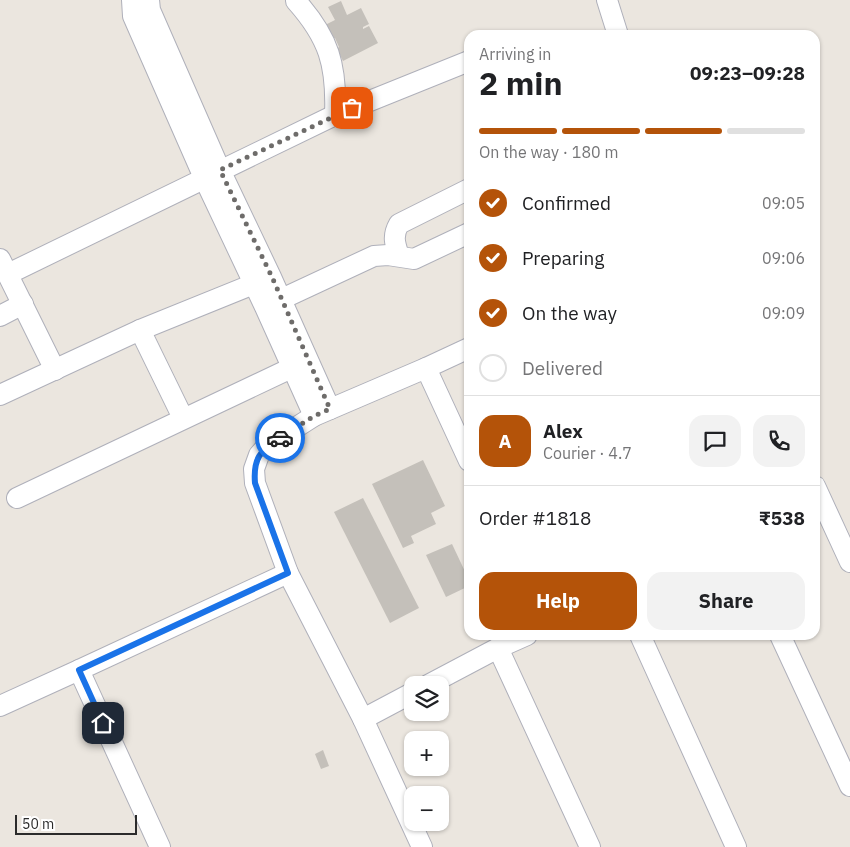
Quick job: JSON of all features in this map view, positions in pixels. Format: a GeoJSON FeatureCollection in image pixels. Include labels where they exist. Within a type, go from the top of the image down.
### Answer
{"type":"FeatureCollection","features":[{"type":"Feature","properties":{"kind":"street"},"geometry":{"type":"LineString","coordinates":[[132,0],[133,16],[263,281],[322,413]]}},
{"type":"Feature","properties":{"kind":"street"},"geometry":{"type":"LineString","coordinates":[[149,0],[150,10],[212,175]]}},
{"type":"Feature","properties":{"kind":"street"},"geometry":{"type":"LineString","coordinates":[[607,0],[616,30]]}},
{"type":"Feature","properties":{"kind":"street"},"geometry":{"type":"LineString","coordinates":[[296,1],[312,19],[333,64],[336,93],[335,115]]}},
{"type":"Feature","properties":{"kind":"street"},"geometry":{"type":"LineString","coordinates":[[54,370],[4,266],[212,175],[335,115],[464,63]]}},
{"type":"Feature","properties":{"kind":"street"},"geometry":{"type":"LineString","coordinates":[[399,256],[394,241],[394,235],[399,224],[464,192]]}},
{"type":"Feature","properties":{"kind":"street"},"geometry":{"type":"LineString","coordinates":[[273,303],[374,256],[388,255],[414,259],[464,235]]}},
{"type":"Feature","properties":{"kind":"street"},"geometry":{"type":"LineString","coordinates":[[0,395],[140,330],[263,281]]}},
{"type":"Feature","properties":{"kind":"street"},"geometry":{"type":"LineString","coordinates":[[0,316],[23,304]]}},
{"type":"Feature","properties":{"kind":"street"},"geometry":{"type":"LineString","coordinates":[[140,330],[183,418]]}},
{"type":"Feature","properties":{"kind":"street"},"geometry":{"type":"LineString","coordinates":[[422,847],[363,719],[288,573],[255,483],[254,469],[259,455],[267,446],[322,413],[464,350]]}},
{"type":"Feature","properties":{"kind":"street"},"geometry":{"type":"LineString","coordinates":[[17,498],[300,364]]}},
{"type":"Feature","properties":{"kind":"street"},"geometry":{"type":"LineString","coordinates":[[426,368],[464,450]]}},
{"type":"Feature","properties":{"kind":"street"},"geometry":{"type":"LineString","coordinates":[[820,497],[850,562]]}},
{"type":"Feature","properties":{"kind":"street"},"geometry":{"type":"LineString","coordinates":[[0,706],[288,573]]}},
{"type":"Feature","properties":{"kind":"street"},"geometry":{"type":"LineString","coordinates":[[445,676],[516,640]]}},
{"type":"Feature","properties":{"kind":"street"},"geometry":{"type":"LineString","coordinates":[[642,640],[736,847]]}},
{"type":"Feature","properties":{"kind":"street"},"geometry":{"type":"LineString","coordinates":[[782,640],[850,786]]}},
{"type":"Feature","properties":{"kind":"street"},"geometry":{"type":"LineString","coordinates":[[498,648],[590,847]]}},
{"type":"Feature","properties":{"kind":"street"},"geometry":{"type":"LineString","coordinates":[[79,670],[160,847]]}},
{"type":"Feature","properties":{"kind":"street"},"geometry":{"type":"LineString","coordinates":[[363,719],[404,697]]}},
{"type":"Feature","properties":{"kind":"building"},"geometry":{"type":"Polygon","coordinates":[[[341,1],[347,15],[361,8],[369,24],[363,27],[363,29],[369,26],[378,43],[343,61],[337,49],[339,47],[335,38],[332,39],[325,25],[335,20],[328,7],[341,1]]]}},
{"type":"Feature","properties":{"kind":"building"},"geometry":{"type":"Polygon","coordinates":[[[423,460],[445,506],[431,513],[436,524],[411,536],[414,543],[403,548],[372,484],[423,460]]]}},
{"type":"Feature","properties":{"kind":"building"},"geometry":{"type":"Polygon","coordinates":[[[363,498],[419,608],[390,623],[334,512],[363,498]]]}},
{"type":"Feature","properties":{"kind":"building"},"geometry":{"type":"Polygon","coordinates":[[[452,544],[464,569],[464,588],[446,597],[426,555],[452,544]]]}},
{"type":"Feature","properties":{"kind":"building"},"geometry":{"type":"Polygon","coordinates":[[[323,750],[329,766],[321,769],[315,754],[323,750]]]}},
{"type":"Feature","properties":{"kind":"way so far"},"geometry":{"type":"LineString","coordinates":[[280,438],[314,416],[330,409],[272,277],[220,170],[352,108]]}},
{"type":"Feature","properties":{"kind":"route"},"geometry":{"type":"LineString","coordinates":[[103,723],[79,670],[288,573],[255,483],[254,469],[259,455],[267,446],[280,438]]}}]}
